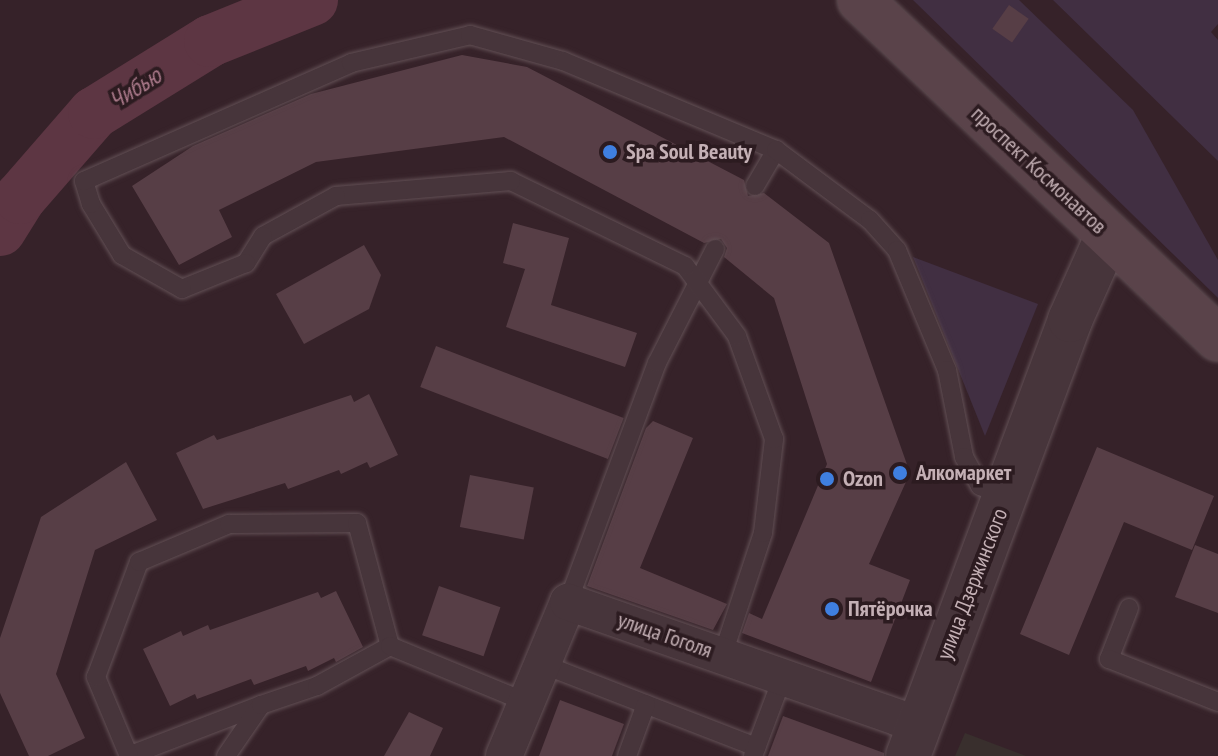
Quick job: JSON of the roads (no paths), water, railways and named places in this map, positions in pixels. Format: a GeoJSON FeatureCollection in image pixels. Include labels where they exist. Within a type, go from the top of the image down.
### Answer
{"type":"FeatureCollection","features":[{"type":"Feature","properties":{"kind":"main road","name":"проспект Космонавтов"},"geometry":{"type":"LineString","coordinates":[[860,0],[1218,339]]}},
{"type":"Feature","properties":{"kind":"street","name":"улица Дзержинского"},"geometry":{"type":"LineString","coordinates":[[914,740],[1070,320],[1108,235]]}},
{"type":"Feature","properties":{"kind":"street","name":"улица Гоголя"},"geometry":{"type":"LineString","coordinates":[[568,602],[783,676],[914,740]]}},
{"type":"Feature","properties":{"kind":"street"},"geometry":{"type":"LineString","coordinates":[[504,756],[568,602]]}},
{"type":"Feature","properties":{"kind":"lane"},"geometry":{"type":"LineString","coordinates":[[723,654],[763,533],[774,439],[737,336],[685,266],[511,181],[336,196],[263,236],[246,263],[182,289],[122,255],[91,204],[84,181],[351,63],[470,35],[563,61],[776,150],[858,211],[897,250],[947,370],[964,457],[980,486],[1005,496]]}},
{"type":"Feature","properties":{"kind":"lane"},"geometry":{"type":"LineString","coordinates":[[755,186],[776,150]]}},
{"type":"Feature","properties":{"kind":"lane"},"geometry":{"type":"LineString","coordinates":[[568,602],[657,363],[715,249]]}},
{"type":"Feature","properties":{"kind":"lane"},"geometry":{"type":"LineString","coordinates":[[357,523],[390,646],[317,686],[130,756],[96,677],[139,562],[229,524],[357,523]]}},
{"type":"Feature","properties":{"kind":"lane"},"geometry":{"type":"LineString","coordinates":[[1129,608],[1109,659],[1218,702]]}},
{"type":"Feature","properties":{"kind":"lane"},"geometry":{"type":"LineString","coordinates":[[390,646],[526,702]]}},
{"type":"Feature","properties":{"kind":"lane"},"geometry":{"type":"LineString","coordinates":[[542,664],[646,704],[754,752],[783,676]]}},
{"type":"Feature","properties":{"kind":"lane"},"geometry":{"type":"LineString","coordinates":[[627,756],[646,704]]}},
{"type":"Feature","properties":{"kind":"lane"},"geometry":{"type":"LineString","coordinates":[[226,756],[261,705]]}},
{"type":"Feature","properties":{"kind":"waterway","name":"Чибью"},"geometry":{"type":"LineString","coordinates":[[0,230],[20,198],[94,113],[210,41],[312,0]]}},
{"type":"Feature","properties":{"kind":"place","name":"Spa Soul Beauty"},"geometry":{"type":"Point","coordinates":[610,152]}},
{"type":"Feature","properties":{"kind":"place","name":"Алкомаркет"},"geometry":{"type":"Point","coordinates":[900,473]}},
{"type":"Feature","properties":{"kind":"place","name":"Ozon"},"geometry":{"type":"Point","coordinates":[827,479]}},
{"type":"Feature","properties":{"kind":"place","name":"Пятёрочка"},"geometry":{"type":"Point","coordinates":[832,609]}}]}
